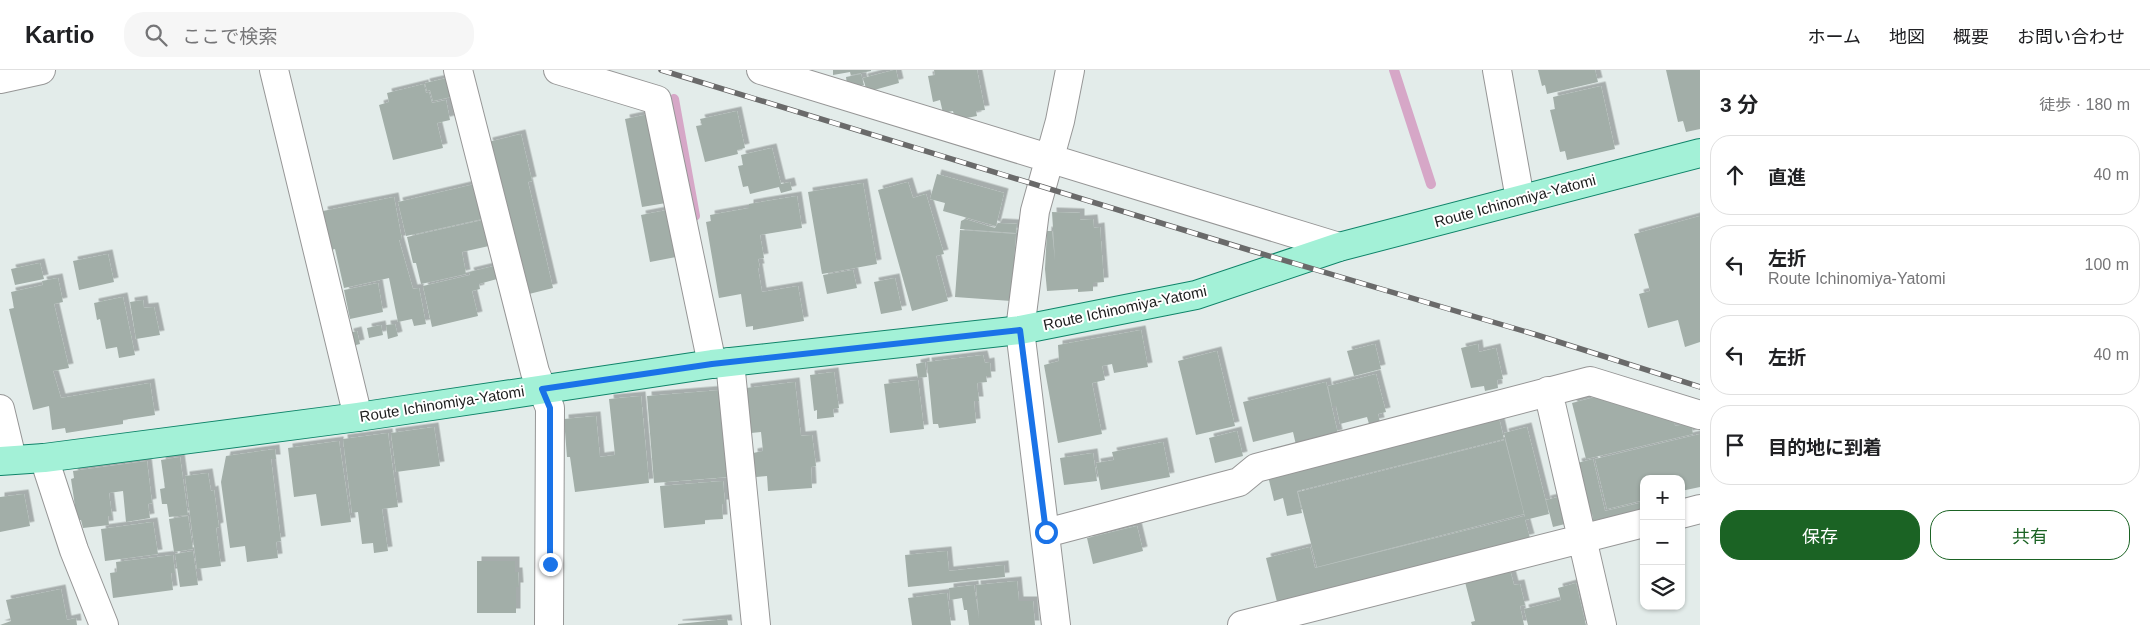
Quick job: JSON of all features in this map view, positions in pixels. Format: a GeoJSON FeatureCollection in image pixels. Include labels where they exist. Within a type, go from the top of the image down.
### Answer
{"type":"FeatureCollection","features":[{"type":"Feature","properties":{"kind":"main road","name":"Route Ichinomiya-Yatomi"},"geometry":{"type":"LineString","coordinates":[[6,460],[44,458],[358,417],[721,363],[1020,330],[1196,295],[1340,247],[1700,153]]}},
{"type":"Feature","properties":{"kind":"street"},"geometry":{"type":"LineString","coordinates":[[0,80],[41,70]]}},
{"type":"Feature","properties":{"kind":"street"},"geometry":{"type":"LineString","coordinates":[[274,70],[358,417]]}},
{"type":"Feature","properties":{"kind":"street"},"geometry":{"type":"LineString","coordinates":[[458,70],[535,372],[550,408],[549,625]]}},
{"type":"Feature","properties":{"kind":"street"},"geometry":{"type":"LineString","coordinates":[[558,70],[657,100],[721,363],[756,625]]}},
{"type":"Feature","properties":{"kind":"street"},"geometry":{"type":"LineString","coordinates":[[761,70],[806,77],[1050,159],[1340,247]]}},
{"type":"Feature","properties":{"kind":"street"},"geometry":{"type":"LineString","coordinates":[[1056,625],[1020,330],[1035,211],[1060,121],[1070,70]]}},
{"type":"Feature","properties":{"kind":"street"},"geometry":{"type":"LineString","coordinates":[[1497,70],[1520,199]]}},
{"type":"Feature","properties":{"kind":"street"},"geometry":{"type":"LineString","coordinates":[[1046,532],[1239,482],[1256,468],[1590,381],[1700,415]]}},
{"type":"Feature","properties":{"kind":"street"},"geometry":{"type":"LineString","coordinates":[[1548,391],[1602,625]]}},
{"type":"Feature","properties":{"kind":"street"},"geometry":{"type":"LineString","coordinates":[[0,409],[6,460]]}},
{"type":"Feature","properties":{"kind":"street"},"geometry":{"type":"LineString","coordinates":[[44,458],[74,550],[104,625]]}},
{"type":"Feature","properties":{"kind":"street"},"geometry":{"type":"LineString","coordinates":[[1685,513],[1700,509]]}},
{"type":"Feature","properties":{"kind":"street"},"geometry":{"type":"LineString","coordinates":[[1242,625],[1640,524]]}},
{"type":"Feature","properties":{"kind":"building"},"geometry":{"type":"Polygon","coordinates":[[[833,70],[871,71],[851,75],[850,72],[833,75],[833,70]]]}},
{"type":"Feature","properties":{"kind":"building"},"geometry":{"type":"Polygon","coordinates":[[[896,70],[899,83],[867,92],[863,78],[896,70]]]}},
{"type":"Feature","properties":{"kind":"building"},"geometry":{"type":"Polygon","coordinates":[[[934,70],[977,70],[985,110],[976,111],[977,116],[955,120],[953,111],[943,113],[940,100],[933,102],[928,76],[935,75],[934,70]]]}},
{"type":"Feature","properties":{"kind":"building"},"geometry":{"type":"Polygon","coordinates":[[[1538,70],[1595,70],[1598,82],[1547,94],[1545,85],[1542,86],[1538,70]]]}},
{"type":"Feature","properties":{"kind":"building"},"geometry":{"type":"Polygon","coordinates":[[[1666,70],[1700,70],[1700,129],[1686,132],[1683,121],[1678,122],[1666,70]]]}},
{"type":"Feature","properties":{"kind":"building"},"geometry":{"type":"Polygon","coordinates":[[[861,74],[864,85],[855,86],[855,83],[847,85],[846,77],[861,74]]]}},
{"type":"Feature","properties":{"kind":"building"},"geometry":{"type":"Polygon","coordinates":[[[447,78],[451,97],[433,101],[430,90],[427,91],[425,83],[447,78]]]}},
{"type":"Feature","properties":{"kind":"building"},"geometry":{"type":"Polygon","coordinates":[[[424,84],[426,93],[429,92],[432,103],[446,100],[450,120],[437,123],[443,148],[393,160],[379,105],[389,102],[387,93],[424,84]]]}},
{"type":"Feature","properties":{"kind":"building"},"geometry":{"type":"Polygon","coordinates":[[[1601,86],[1615,149],[1567,160],[1565,151],[1560,152],[1550,110],[1555,109],[1553,97],[1601,86]]]}},
{"type":"Feature","properties":{"kind":"building"},"geometry":{"type":"Polygon","coordinates":[[[737,111],[745,148],[737,150],[738,154],[705,162],[696,126],[702,125],[700,119],[737,111]]]}},
{"type":"Feature","properties":{"kind":"building"},"geometry":{"type":"Polygon","coordinates":[[[649,114],[666,203],[642,207],[625,119],[649,114]]]}},
{"type":"Feature","properties":{"kind":"building"},"geometry":{"type":"Polygon","coordinates":[[[521,134],[532,181],[528,182],[553,288],[529,294],[503,188],[499,189],[488,142],[521,134]]]}},
{"type":"Feature","properties":{"kind":"building"},"geometry":{"type":"Polygon","coordinates":[[[772,148],[781,184],[790,182],[792,190],[781,193],[779,187],[750,194],[748,186],[743,187],[738,166],[743,165],[741,155],[772,148]]]}},
{"type":"Feature","properties":{"kind":"building"},"geometry":{"type":"Polygon","coordinates":[[[937,174],[1004,193],[996,226],[943,211],[945,203],[930,199],[937,174]]]}},
{"type":"Feature","properties":{"kind":"building"},"geometry":{"type":"Polygon","coordinates":[[[908,182],[913,198],[926,194],[944,254],[936,256],[948,301],[912,311],[878,190],[908,182]]]}},
{"type":"Feature","properties":{"kind":"building"},"geometry":{"type":"Polygon","coordinates":[[[863,183],[877,264],[822,274],[808,192],[863,183]]]}},
{"type":"Feature","properties":{"kind":"building"},"geometry":{"type":"Polygon","coordinates":[[[475,184],[482,219],[406,236],[398,202],[475,184]]]}},
{"type":"Feature","properties":{"kind":"building"},"geometry":{"type":"Polygon","coordinates":[[[797,196],[802,228],[760,235],[764,258],[758,259],[760,268],[758,268],[762,292],[798,286],[804,321],[753,330],[753,326],[746,327],[741,294],[719,298],[706,222],[711,221],[710,215],[749,208],[749,204],[797,196]]]}},
{"type":"Feature","properties":{"kind":"building"},"geometry":{"type":"Polygon","coordinates":[[[394,197],[402,240],[399,240],[413,289],[419,288],[426,324],[414,326],[412,319],[398,322],[389,278],[344,288],[335,249],[331,250],[323,211],[394,197]]]}},
{"type":"Feature","properties":{"kind":"building"},"geometry":{"type":"Polygon","coordinates":[[[667,210],[676,257],[650,262],[641,215],[667,210]]]}},
{"type":"Feature","properties":{"kind":"building"},"geometry":{"type":"Polygon","coordinates":[[[1052,212],[1080,213],[1080,220],[1093,219],[1094,228],[1100,227],[1104,282],[1093,283],[1093,291],[1078,292],[1078,289],[1047,291],[1045,269],[1047,231],[1052,231],[1055,261],[1052,212]]]}},
{"type":"Feature","properties":{"kind":"building"},"geometry":{"type":"Polygon","coordinates":[[[1700,216],[1700,342],[1685,347],[1678,320],[1648,328],[1639,294],[1650,291],[1634,234],[1700,216]]]}},
{"type":"Feature","properties":{"kind":"building"},"geometry":{"type":"Polygon","coordinates":[[[965,219],[995,228],[998,223],[1017,224],[1016,233],[960,229],[961,221],[965,219]]]}},
{"type":"Feature","properties":{"kind":"building"},"geometry":{"type":"Polygon","coordinates":[[[483,220],[489,246],[462,252],[466,274],[421,284],[416,263],[413,263],[407,237],[483,220]]]}},
{"type":"Feature","properties":{"kind":"building"},"geometry":{"type":"Polygon","coordinates":[[[960,230],[1016,234],[1011,301],[955,297],[960,230]]]}},
{"type":"Feature","properties":{"kind":"building"},"geometry":{"type":"Polygon","coordinates":[[[108,254],[114,282],[79,290],[73,261],[108,254]]]}},
{"type":"Feature","properties":{"kind":"building"},"geometry":{"type":"Polygon","coordinates":[[[40,263],[44,279],[15,285],[11,269],[40,263]]]}},
{"type":"Feature","properties":{"kind":"building"},"geometry":{"type":"Polygon","coordinates":[[[494,266],[497,279],[479,284],[480,289],[472,291],[478,316],[432,327],[423,286],[470,275],[469,272],[494,266]]]}},
{"type":"Feature","properties":{"kind":"building"},"geometry":{"type":"Polygon","coordinates":[[[853,270],[857,288],[827,294],[823,275],[853,270]]]}},
{"type":"Feature","properties":{"kind":"building"},"geometry":{"type":"Polygon","coordinates":[[[58,278],[63,302],[54,304],[69,368],[53,371],[61,398],[150,383],[155,415],[123,420],[123,424],[66,433],[65,428],[52,430],[49,406],[33,410],[9,309],[14,308],[11,292],[43,285],[42,281],[58,278]]]}},
{"type":"Feature","properties":{"kind":"building"},"geometry":{"type":"Polygon","coordinates":[[[895,278],[902,310],[881,314],[874,282],[895,278]]]}},
{"type":"Feature","properties":{"kind":"building"},"geometry":{"type":"Polygon","coordinates":[[[378,283],[383,312],[350,319],[344,290],[378,283]]]}},
{"type":"Feature","properties":{"kind":"building"},"geometry":{"type":"Polygon","coordinates":[[[123,297],[135,355],[119,358],[117,347],[106,349],[100,319],[97,320],[94,303],[123,297]]]}},
{"type":"Feature","properties":{"kind":"building"},"geometry":{"type":"Polygon","coordinates":[[[143,300],[144,308],[154,307],[160,335],[136,339],[130,302],[143,300]]]}},
{"type":"Feature","properties":{"kind":"building"},"geometry":{"type":"Polygon","coordinates":[[[395,324],[398,336],[388,339],[386,325],[395,324]]]}},
{"type":"Feature","properties":{"kind":"building"},"geometry":{"type":"Polygon","coordinates":[[[381,325],[383,335],[369,338],[367,328],[381,325]]]}},
{"type":"Feature","properties":{"kind":"building"},"geometry":{"type":"Polygon","coordinates":[[[1141,330],[1148,367],[1114,373],[1112,364],[1102,366],[1105,380],[1092,383],[1102,434],[1058,443],[1044,365],[1059,361],[1058,345],[1141,330]]]}},
{"type":"Feature","properties":{"kind":"building"},"geometry":{"type":"Polygon","coordinates":[[[357,331],[360,344],[352,346],[349,333],[357,331]]]}},
{"type":"Feature","properties":{"kind":"building"},"geometry":{"type":"Polygon","coordinates":[[[1375,344],[1381,369],[1354,376],[1347,351],[1375,344]]]}},
{"type":"Feature","properties":{"kind":"building"},"geometry":{"type":"Polygon","coordinates":[[[1478,344],[1479,352],[1496,348],[1503,379],[1497,380],[1498,388],[1485,391],[1484,386],[1471,388],[1461,348],[1478,344]]]}},
{"type":"Feature","properties":{"kind":"building"},"geometry":{"type":"Polygon","coordinates":[[[1217,351],[1235,426],[1196,435],[1178,361],[1217,351]]]}},
{"type":"Feature","properties":{"kind":"building"},"geometry":{"type":"Polygon","coordinates":[[[983,355],[985,363],[990,362],[991,376],[986,376],[987,382],[977,383],[979,401],[974,401],[976,423],[939,428],[938,424],[933,424],[927,362],[983,355]]]}},
{"type":"Feature","properties":{"kind":"building"},"geometry":{"type":"Polygon","coordinates":[[[925,362],[927,377],[918,378],[916,364],[925,362]]]}},
{"type":"Feature","properties":{"kind":"building"},"geometry":{"type":"Polygon","coordinates":[[[834,372],[839,408],[833,409],[834,417],[817,419],[817,410],[814,411],[810,375],[834,372]]]}},
{"type":"Feature","properties":{"kind":"building"},"geometry":{"type":"Polygon","coordinates":[[[1376,374],[1386,412],[1378,414],[1380,422],[1369,424],[1367,417],[1340,424],[1336,406],[1332,406],[1328,386],[1376,374]]]}},
{"type":"Feature","properties":{"kind":"building"},"geometry":{"type":"Polygon","coordinates":[[[918,380],[924,429],[890,433],[884,384],[918,380]]]}},
{"type":"Feature","properties":{"kind":"building"},"geometry":{"type":"Polygon","coordinates":[[[795,382],[801,436],[812,435],[816,466],[811,467],[812,488],[768,491],[767,476],[756,477],[753,453],[763,451],[761,432],[751,433],[746,388],[795,382]]]}},
{"type":"Feature","properties":{"kind":"building"},"geometry":{"type":"Polygon","coordinates":[[[1326,382],[1338,434],[1296,445],[1293,432],[1253,442],[1243,402],[1326,382]]]}},
{"type":"Feature","properties":{"kind":"building"},"geometry":{"type":"Polygon","coordinates":[[[721,390],[729,477],[654,483],[647,396],[721,390]]]}},
{"type":"Feature","properties":{"kind":"building"},"geometry":{"type":"Polygon","coordinates":[[[641,396],[649,483],[575,492],[570,457],[567,457],[564,419],[596,416],[600,457],[615,455],[609,399],[641,396]]]}},
{"type":"Feature","properties":{"kind":"building"},"geometry":{"type":"Polygon","coordinates":[[[1599,396],[1674,419],[1675,426],[1691,423],[1693,434],[1586,459],[1572,403],[1599,396]]]}},
{"type":"Feature","properties":{"kind":"building"},"geometry":{"type":"Polygon","coordinates":[[[1499,418],[1504,439],[1297,491],[1302,513],[1287,516],[1283,498],[1274,501],[1268,476],[1499,418]]]}},
{"type":"Feature","properties":{"kind":"building"},"geometry":{"type":"Polygon","coordinates":[[[434,427],[440,466],[396,472],[391,433],[434,427]]]}},
{"type":"Feature","properties":{"kind":"building"},"geometry":{"type":"Polygon","coordinates":[[[1527,427],[1549,514],[1525,520],[1530,538],[1277,602],[1266,558],[1310,547],[1315,568],[1525,517],[1504,433],[1527,427]]]}},
{"type":"Feature","properties":{"kind":"building"},"geometry":{"type":"Polygon","coordinates":[[[1237,431],[1243,456],[1215,463],[1209,438],[1237,431]]]}},
{"type":"Feature","properties":{"kind":"building"},"geometry":{"type":"Polygon","coordinates":[[[388,433],[398,507],[382,509],[388,551],[374,553],[373,543],[362,544],[358,512],[352,513],[343,439],[388,433]]]}},
{"type":"Feature","properties":{"kind":"building"},"geometry":{"type":"Polygon","coordinates":[[[1700,434],[1700,487],[1685,490],[1685,475],[1640,475],[1640,501],[1607,509],[1595,459],[1700,434]]]}},
{"type":"Feature","properties":{"kind":"building"},"geometry":{"type":"Polygon","coordinates":[[[1505,440],[1524,514],[1317,567],[1298,492],[1505,440]]]}},
{"type":"Feature","properties":{"kind":"building"},"geometry":{"type":"Polygon","coordinates":[[[339,441],[351,522],[321,526],[316,494],[294,497],[288,448],[339,441]]]}},
{"type":"Feature","properties":{"kind":"building"},"geometry":{"type":"Polygon","coordinates":[[[1163,442],[1170,477],[1101,490],[1096,463],[1114,460],[1112,452],[1163,442]]]}},
{"type":"Feature","properties":{"kind":"building"},"geometry":{"type":"Polygon","coordinates":[[[275,449],[276,459],[271,459],[281,541],[276,542],[278,558],[247,562],[245,546],[230,548],[221,482],[226,456],[275,449]]]}},
{"type":"Feature","properties":{"kind":"building"},"geometry":{"type":"Polygon","coordinates":[[[1093,453],[1097,481],[1064,485],[1060,458],[1093,453]]]}},
{"type":"Feature","properties":{"kind":"building"},"geometry":{"type":"Polygon","coordinates":[[[180,457],[188,515],[169,517],[167,504],[162,504],[160,489],[165,488],[161,460],[180,457]]]}},
{"type":"Feature","properties":{"kind":"building"},"geometry":{"type":"Polygon","coordinates":[[[1593,459],[1605,511],[1640,503],[1640,510],[1593,521],[1592,514],[1589,515],[1577,463],[1593,459]]]}},
{"type":"Feature","properties":{"kind":"building"},"geometry":{"type":"Polygon","coordinates":[[[147,461],[152,503],[148,504],[150,518],[126,522],[123,491],[109,493],[112,516],[108,516],[109,525],[83,528],[81,520],[77,520],[71,479],[74,478],[73,471],[147,461]]]}},
{"type":"Feature","properties":{"kind":"building"},"geometry":{"type":"Polygon","coordinates":[[[208,473],[211,491],[214,490],[219,527],[216,528],[221,566],[197,569],[185,476],[208,473]]]}},
{"type":"Feature","properties":{"kind":"building"},"geometry":{"type":"Polygon","coordinates":[[[723,481],[725,504],[722,504],[723,519],[705,520],[705,524],[664,528],[660,486],[723,481]]]}},
{"type":"Feature","properties":{"kind":"building"},"geometry":{"type":"Polygon","coordinates":[[[24,494],[30,526],[0,532],[0,497],[24,494]]]}},
{"type":"Feature","properties":{"kind":"building"},"geometry":{"type":"Polygon","coordinates":[[[1558,497],[1565,524],[1553,527],[1546,500],[1558,497]]]}},
{"type":"Feature","properties":{"kind":"building"},"geometry":{"type":"Polygon","coordinates":[[[188,516],[193,549],[174,552],[169,519],[188,516]]]}},
{"type":"Feature","properties":{"kind":"building"},"geometry":{"type":"Polygon","coordinates":[[[153,522],[158,554],[105,561],[101,529],[153,522]]]}},
{"type":"Feature","properties":{"kind":"building"},"geometry":{"type":"Polygon","coordinates":[[[1137,526],[1143,551],[1093,564],[1087,538],[1137,526]]]}},
{"type":"Feature","properties":{"kind":"building"},"geometry":{"type":"Polygon","coordinates":[[[193,551],[198,585],[180,587],[175,554],[193,551]]]}},
{"type":"Feature","properties":{"kind":"building"},"geometry":{"type":"Polygon","coordinates":[[[947,551],[949,571],[1004,565],[1005,577],[908,587],[905,555],[947,551]]]}},
{"type":"Feature","properties":{"kind":"building"},"geometry":{"type":"Polygon","coordinates":[[[173,555],[175,573],[171,573],[173,590],[113,598],[110,573],[117,572],[116,562],[173,555]]]}},
{"type":"Feature","properties":{"kind":"building"},"geometry":{"type":"Polygon","coordinates":[[[477,561],[515,561],[515,572],[518,572],[519,587],[516,587],[516,613],[477,613],[477,561]]]}},
{"type":"Feature","properties":{"kind":"building"},"geometry":{"type":"Polygon","coordinates":[[[1510,570],[1514,585],[1520,584],[1525,605],[1520,606],[1524,625],[1472,625],[1471,622],[1475,621],[1465,582],[1510,570]]]}},
{"type":"Feature","properties":{"kind":"building"},"geometry":{"type":"Polygon","coordinates":[[[1017,581],[1019,601],[1033,601],[1035,625],[969,625],[967,610],[964,610],[962,598],[950,600],[949,588],[974,585],[979,618],[976,585],[1017,581]]]}},
{"type":"Feature","properties":{"kind":"building"},"geometry":{"type":"Polygon","coordinates":[[[1576,583],[1586,625],[1528,625],[1524,609],[1561,600],[1558,588],[1576,583]]]}},
{"type":"Feature","properties":{"kind":"building"},"geometry":{"type":"Polygon","coordinates":[[[61,589],[67,620],[76,618],[77,625],[0,625],[11,621],[6,600],[61,589]]]}},
{"type":"Feature","properties":{"kind":"building"},"geometry":{"type":"Polygon","coordinates":[[[947,593],[951,625],[912,625],[908,598],[947,593]]]}},
{"type":"Feature","properties":{"kind":"building"},"geometry":{"type":"Polygon","coordinates":[[[727,619],[728,625],[678,625],[678,624],[727,619]]]}},
{"type":"Feature","properties":{"kind":"waterway"},"geometry":{"type":"LineString","coordinates":[[1394,70],[1431,184]]}},
{"type":"Feature","properties":{"kind":"waterway"},"geometry":{"type":"LineString","coordinates":[[674,99],[695,216]]}},
{"type":"Feature","properties":{"kind":"railway"},"geometry":{"type":"LineString","coordinates":[[661,70],[1249,250],[1537,335],[1700,387]]}},
{"type":"Feature","properties":{"kind":"route"},"geometry":{"type":"LineString","coordinates":[[550,564],[550,408],[542,389],[712,364],[1020,330],[1046,532]]}}]}
